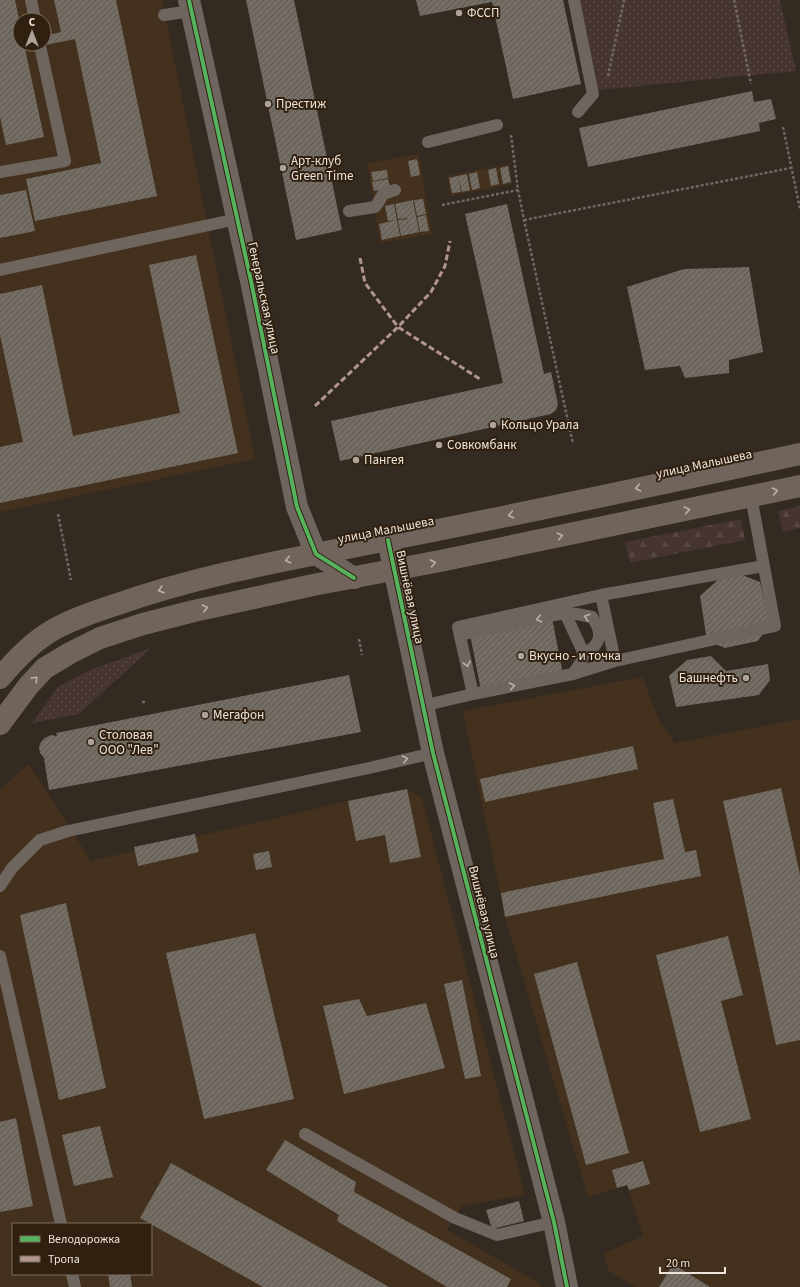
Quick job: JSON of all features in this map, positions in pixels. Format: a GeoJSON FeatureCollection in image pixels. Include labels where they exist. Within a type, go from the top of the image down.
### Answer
{"type":"FeatureCollection","features":[{"type":"Feature","properties":{"kind":"main road","name":"улица Малышева"},"geometry":{"type":"LineString","coordinates":[[0,678],[23,652],[52,630],[81,616],[182,584],[316,554],[800,454]]}},
{"type":"Feature","properties":{"kind":"main road"},"geometry":{"type":"LineString","coordinates":[[0,724],[29,685],[45,668],[100,638],[143,624],[194,611],[313,585],[395,570],[800,486]]}},
{"type":"Feature","properties":{"kind":"street","name":"Генеральская улица"},"geometry":{"type":"LineString","coordinates":[[190,6],[237,219],[297,507],[316,554]]}},
{"type":"Feature","properties":{"kind":"street","name":"Вишнёвая улица"},"geometry":{"type":"LineString","coordinates":[[388,540],[433,753],[554,1222],[567,1287]]}},
{"type":"Feature","properties":{"kind":"street"},"geometry":{"type":"LineString","coordinates":[[316,554],[354,578]]}},
{"type":"Feature","properties":{"kind":"lane"},"geometry":{"type":"LineString","coordinates":[[31,0],[33,12]]}},
{"type":"Feature","properties":{"kind":"lane"},"geometry":{"type":"LineString","coordinates":[[574,0],[593,94],[578,112]]}},
{"type":"Feature","properties":{"kind":"lane"},"geometry":{"type":"LineString","coordinates":[[164,15],[190,6]]}},
{"type":"Feature","properties":{"kind":"lane"},"geometry":{"type":"LineString","coordinates":[[0,172],[65,161],[41,52]]}},
{"type":"Feature","properties":{"kind":"lane"},"geometry":{"type":"LineString","coordinates":[[428,142],[496,125]]}},
{"type":"Feature","properties":{"kind":"lane"},"geometry":{"type":"LineString","coordinates":[[349,211],[375,207],[383,194],[395,190]]}},
{"type":"Feature","properties":{"kind":"lane"},"geometry":{"type":"LineString","coordinates":[[0,270],[237,219]]}},
{"type":"Feature","properties":{"kind":"lane"},"geometry":{"type":"LineString","coordinates":[[422,706],[573,674],[615,661],[775,626],[751,496]]}},
{"type":"Feature","properties":{"kind":"lane"},"geometry":{"type":"LineString","coordinates":[[473,694],[458,627],[601,595],[764,566]]}},
{"type":"Feature","properties":{"kind":"lane"},"geometry":{"type":"LineString","coordinates":[[601,595],[615,661]]}},
{"type":"Feature","properties":{"kind":"lane"},"geometry":{"type":"LineString","coordinates":[[460,635],[565,613],[592,617],[598,627],[599,641],[594,649],[584,654],[581,662],[573,674]]}},
{"type":"Feature","properties":{"kind":"lane"},"geometry":{"type":"LineString","coordinates":[[565,613],[584,654]]}},
{"type":"Feature","properties":{"kind":"lane"},"geometry":{"type":"LineString","coordinates":[[0,886],[12,868],[40,840],[68,831],[433,753]]}},
{"type":"Feature","properties":{"kind":"lane"},"geometry":{"type":"LineString","coordinates":[[0,956],[61,1223]]}},
{"type":"Feature","properties":{"kind":"lane"},"geometry":{"type":"LineString","coordinates":[[305,1134],[455,1218],[497,1235],[554,1222]]}},
{"type":"Feature","properties":{"kind":"lane"},"geometry":{"type":"LineString","coordinates":[[72,1275],[75,1287]]}},
{"type":"Feature","properties":{"kind":"path"},"geometry":{"type":"LineString","coordinates":[[606,82],[624,0]]}},
{"type":"Feature","properties":{"kind":"path"},"geometry":{"type":"LineString","coordinates":[[734,0],[751,84]]}},
{"type":"Feature","properties":{"kind":"path"},"geometry":{"type":"LineString","coordinates":[[783,127],[800,209]]}},
{"type":"Feature","properties":{"kind":"path"},"geometry":{"type":"LineString","coordinates":[[510,128],[518,190],[573,444]]}},
{"type":"Feature","properties":{"kind":"path"},"geometry":{"type":"LineString","coordinates":[[524,220],[791,168]]}},
{"type":"Feature","properties":{"kind":"path"},"geometry":{"type":"LineString","coordinates":[[442,205],[518,190]]}},
{"type":"Feature","properties":{"kind":"path"},"geometry":{"type":"LineString","coordinates":[[58,514],[71,580]]}},
{"type":"Feature","properties":{"kind":"path"},"geometry":{"type":"LineString","coordinates":[[360,639],[362,655]]}},
{"type":"Feature","properties":{"kind":"shaded area"},"geometry":{"type":"Polygon","coordinates":[[[0,0],[162,0],[255,459],[0,512],[0,0]]]}},
{"type":"Feature","properties":{"kind":"shaded area"},"geometry":{"type":"Polygon","coordinates":[[[419,154],[432,234],[380,243],[367,163],[419,154]]]}},
{"type":"Feature","properties":{"kind":"shaded area"},"geometry":{"type":"Polygon","coordinates":[[[509,164],[512,184],[451,196],[447,176],[509,164]]]}},
{"type":"Feature","properties":{"kind":"shaded area"},"geometry":{"type":"Polygon","coordinates":[[[642,677],[660,722],[675,743],[800,719],[800,1287],[635,1287],[608,1270],[604,1253],[643,1236],[627,1185],[588,1197],[505,917],[463,711],[642,677]]]}},
{"type":"Feature","properties":{"kind":"shaded area"},"geometry":{"type":"Polygon","coordinates":[[[28,764],[91,861],[348,801],[407,789],[422,798],[525,1195],[462,1206],[447,1230],[541,1284],[541,1287],[0,1287],[0,790],[28,764]]]}},
{"type":"Feature","properties":{"kind":"green space"},"geometry":{"type":"Polygon","coordinates":[[[580,0],[780,0],[796,71],[599,90],[580,0]]]}},
{"type":"Feature","properties":{"kind":"green space"},"geometry":{"type":"Polygon","coordinates":[[[800,506],[800,528],[783,532],[778,511],[800,506]]]}},
{"type":"Feature","properties":{"kind":"green space"},"geometry":{"type":"Polygon","coordinates":[[[741,519],[745,540],[630,563],[625,542],[741,519]]]}},
{"type":"Feature","properties":{"kind":"green space"},"geometry":{"type":"Polygon","coordinates":[[[151,648],[79,714],[32,723],[58,687],[90,670],[151,648]]]}},
{"type":"Feature","properties":{"kind":"building"},"geometry":{"type":"Polygon","coordinates":[[[0,0],[15,0],[18,12],[12,12],[12,52],[26,52],[44,137],[6,145],[0,117],[0,0]]]}},
{"type":"Feature","properties":{"kind":"building"},"geometry":{"type":"Polygon","coordinates":[[[54,0],[116,0],[157,196],[35,221],[26,179],[101,163],[75,39],[52,44],[52,34],[61,32],[54,0]]]}},
{"type":"Feature","properties":{"kind":"building"},"geometry":{"type":"Polygon","coordinates":[[[246,0],[294,0],[342,230],[296,240],[246,0]]]}},
{"type":"Feature","properties":{"kind":"building"},"geometry":{"type":"Polygon","coordinates":[[[416,0],[563,0],[581,84],[513,99],[492,2],[420,16],[416,0]]]}},
{"type":"Feature","properties":{"kind":"building"},"geometry":{"type":"Polygon","coordinates":[[[752,91],[754,102],[771,99],[776,119],[759,123],[760,131],[588,167],[579,128],[752,91]]]}},
{"type":"Feature","properties":{"kind":"building"},"geometry":{"type":"Polygon","coordinates":[[[417,159],[420,175],[411,177],[408,161],[417,159]]]}},
{"type":"Feature","properties":{"kind":"building"},"geometry":{"type":"Polygon","coordinates":[[[508,166],[511,182],[503,184],[500,168],[508,166]]]}},
{"type":"Feature","properties":{"kind":"building"},"geometry":{"type":"Polygon","coordinates":[[[496,168],[499,184],[491,186],[488,170],[496,168]]]}},
{"type":"Feature","properties":{"kind":"building"},"geometry":{"type":"Polygon","coordinates":[[[387,170],[388,178],[373,181],[371,172],[387,170]]]}},
{"type":"Feature","properties":{"kind":"building"},"geometry":{"type":"Polygon","coordinates":[[[477,172],[480,188],[472,190],[469,174],[477,172]]]}},
{"type":"Feature","properties":{"kind":"building"},"geometry":{"type":"Polygon","coordinates":[[[467,174],[470,190],[462,192],[458,176],[467,174]]]}},
{"type":"Feature","properties":{"kind":"building"},"geometry":{"type":"Polygon","coordinates":[[[458,176],[461,192],[452,193],[449,178],[458,176]]]}},
{"type":"Feature","properties":{"kind":"building"},"geometry":{"type":"Polygon","coordinates":[[[388,179],[390,187],[374,191],[372,182],[388,179]]]}},
{"type":"Feature","properties":{"kind":"building"},"geometry":{"type":"Polygon","coordinates":[[[26,190],[35,231],[0,238],[0,195],[26,190]]]}},
{"type":"Feature","properties":{"kind":"building"},"geometry":{"type":"Polygon","coordinates":[[[423,199],[426,214],[417,216],[414,200],[423,199]]]}},
{"type":"Feature","properties":{"kind":"building"},"geometry":{"type":"Polygon","coordinates":[[[413,200],[419,232],[410,234],[404,202],[413,200]]]}},
{"type":"Feature","properties":{"kind":"building"},"geometry":{"type":"Polygon","coordinates":[[[404,202],[407,218],[398,219],[395,204],[404,202]]]}},
{"type":"Feature","properties":{"kind":"building"},"geometry":{"type":"Polygon","coordinates":[[[394,204],[397,220],[388,221],[385,206],[394,204]]]}},
{"type":"Feature","properties":{"kind":"building"},"geometry":{"type":"Polygon","coordinates":[[[507,204],[544,374],[551,372],[558,404],[556,410],[551,414],[340,461],[331,421],[503,383],[465,214],[507,204]]]}},
{"type":"Feature","properties":{"kind":"building"},"geometry":{"type":"Polygon","coordinates":[[[426,215],[429,231],[420,232],[417,217],[426,215]]]}},
{"type":"Feature","properties":{"kind":"building"},"geometry":{"type":"Polygon","coordinates":[[[407,219],[410,234],[401,236],[398,220],[407,219]]]}},
{"type":"Feature","properties":{"kind":"building"},"geometry":{"type":"Polygon","coordinates":[[[397,220],[400,236],[382,240],[379,224],[397,220]]]}},
{"type":"Feature","properties":{"kind":"building"},"geometry":{"type":"Polygon","coordinates":[[[196,255],[238,453],[0,503],[0,447],[23,442],[0,335],[0,294],[42,285],[73,436],[180,413],[149,265],[196,255]]]}},
{"type":"Feature","properties":{"kind":"building"},"geometry":{"type":"Polygon","coordinates":[[[749,267],[763,352],[729,360],[729,373],[685,378],[680,366],[645,370],[627,287],[684,269],[749,267]]]}},
{"type":"Feature","properties":{"kind":"building"},"geometry":{"type":"Polygon","coordinates":[[[742,575],[760,582],[770,624],[758,641],[725,648],[707,641],[700,596],[718,580],[742,575]]]}},
{"type":"Feature","properties":{"kind":"building"},"geometry":{"type":"Polygon","coordinates":[[[552,618],[563,674],[481,691],[470,634],[552,618]]]}},
{"type":"Feature","properties":{"kind":"building"},"geometry":{"type":"Polygon","coordinates":[[[711,656],[726,671],[768,664],[770,680],[759,695],[676,707],[669,676],[687,660],[711,656]]]}},
{"type":"Feature","properties":{"kind":"building"},"geometry":{"type":"Polygon","coordinates":[[[349,675],[361,732],[49,790],[44,758],[40,753],[39,747],[45,738],[51,735],[57,736],[56,733],[349,675]]]}},
{"type":"Feature","properties":{"kind":"building"},"geometry":{"type":"Polygon","coordinates":[[[633,746],[638,769],[485,802],[480,779],[633,746]]]}},
{"type":"Feature","properties":{"kind":"building"},"geometry":{"type":"Polygon","coordinates":[[[781,788],[800,875],[800,1040],[776,1045],[723,801],[781,788]]]}},
{"type":"Feature","properties":{"kind":"building"},"geometry":{"type":"Polygon","coordinates":[[[407,789],[421,857],[390,863],[385,835],[356,841],[348,801],[407,789]]]}},
{"type":"Feature","properties":{"kind":"building"},"geometry":{"type":"Polygon","coordinates":[[[673,799],[685,852],[696,850],[701,876],[505,917],[501,893],[664,859],[653,803],[673,799]]]}},
{"type":"Feature","properties":{"kind":"building"},"geometry":{"type":"Polygon","coordinates":[[[195,834],[199,852],[138,866],[134,847],[195,834]]]}},
{"type":"Feature","properties":{"kind":"building"},"geometry":{"type":"Polygon","coordinates":[[[269,851],[272,867],[256,870],[253,854],[269,851]]]}},
{"type":"Feature","properties":{"kind":"building"},"geometry":{"type":"Polygon","coordinates":[[[66,903],[106,1088],[59,1100],[20,915],[66,903]]]}},
{"type":"Feature","properties":{"kind":"building"},"geometry":{"type":"Polygon","coordinates":[[[255,933],[294,1099],[204,1119],[166,953],[255,933]]]}},
{"type":"Feature","properties":{"kind":"building"},"geometry":{"type":"Polygon","coordinates":[[[728,936],[743,995],[721,1001],[751,1119],[700,1132],[656,955],[728,936]]]}},
{"type":"Feature","properties":{"kind":"building"},"geometry":{"type":"Polygon","coordinates":[[[577,962],[629,1153],[586,1165],[534,974],[577,962]]]}},
{"type":"Feature","properties":{"kind":"building"},"geometry":{"type":"Polygon","coordinates":[[[462,980],[481,1076],[465,1079],[444,984],[462,980]]]}},
{"type":"Feature","properties":{"kind":"building"},"geometry":{"type":"Polygon","coordinates":[[[359,999],[367,1016],[426,1003],[445,1068],[344,1094],[323,1006],[359,999]]]}},
{"type":"Feature","properties":{"kind":"building"},"geometry":{"type":"Polygon","coordinates":[[[16,1118],[33,1206],[0,1212],[0,1122],[16,1118]]]}},
{"type":"Feature","properties":{"kind":"building"},"geometry":{"type":"Polygon","coordinates":[[[100,1126],[113,1177],[74,1186],[62,1135],[100,1126]]]}},
{"type":"Feature","properties":{"kind":"building"},"geometry":{"type":"Polygon","coordinates":[[[285,1140],[356,1182],[354,1192],[511,1279],[507,1287],[447,1287],[337,1221],[339,1215],[266,1170],[285,1140]]]}},
{"type":"Feature","properties":{"kind":"building"},"geometry":{"type":"Polygon","coordinates":[[[643,1161],[650,1184],[629,1190],[627,1185],[617,1188],[612,1170],[643,1161]]]}},
{"type":"Feature","properties":{"kind":"building"},"geometry":{"type":"Polygon","coordinates":[[[171,1163],[389,1287],[263,1287],[152,1225],[152,1223],[140,1218],[171,1163]]]}},
{"type":"Feature","properties":{"kind":"building"},"geometry":{"type":"Polygon","coordinates":[[[519,1201],[524,1221],[492,1229],[486,1210],[519,1201]]]}},
{"type":"Feature","properties":{"kind":"building"},"geometry":{"type":"Polygon","coordinates":[[[673,1264],[710,1287],[659,1287],[673,1264]]]}},
{"type":"Feature","properties":{"kind":"building"},"geometry":{"type":"Polygon","coordinates":[[[108,1275],[130,1275],[132,1287],[110,1287],[108,1275]]]}},
{"type":"Feature","properties":{"kind":"marked path"},"geometry":{"type":"LineString","coordinates":[[315,406],[398,327],[431,292],[445,266],[450,241]]}},
{"type":"Feature","properties":{"kind":"marked path"},"geometry":{"type":"LineString","coordinates":[[360,258],[365,283],[398,327],[480,379]]}},
{"type":"Feature","properties":{"kind":"cycle path"},"geometry":{"type":"LineString","coordinates":[[189,0],[251,281],[297,507],[316,554],[354,578]]}},
{"type":"Feature","properties":{"kind":"cycle path"},"geometry":{"type":"LineString","coordinates":[[388,540],[433,753],[554,1222],[567,1287]]}},
{"type":"Feature","properties":{"kind":"place","name":"ФССП"},"geometry":{"type":"Point","coordinates":[459,13]}},
{"type":"Feature","properties":{"kind":"place","name":"Престиж"},"geometry":{"type":"Point","coordinates":[268,104]}},
{"type":"Feature","properties":{"kind":"place","name":"Арт-клуб Green Time"},"geometry":{"type":"Point","coordinates":[283,168]}},
{"type":"Feature","properties":{"kind":"place","name":"Кольцо Урала"},"geometry":{"type":"Point","coordinates":[493,425]}},
{"type":"Feature","properties":{"kind":"place","name":"Совкомбанк"},"geometry":{"type":"Point","coordinates":[439,445]}},
{"type":"Feature","properties":{"kind":"place","name":"Пангея"},"geometry":{"type":"Point","coordinates":[356,460]}},
{"type":"Feature","properties":{"kind":"place","name":"Вкусно - и точка"},"geometry":{"type":"Point","coordinates":[521,656]}},
{"type":"Feature","properties":{"kind":"place","name":"Башнефть"},"geometry":{"type":"Point","coordinates":[746,678]}},
{"type":"Feature","properties":{"kind":"place","name":"Мегафон"},"geometry":{"type":"Point","coordinates":[205,715]}},
{"type":"Feature","properties":{"kind":"place","name":"Столовая ООО \"Лев\""},"geometry":{"type":"Point","coordinates":[91,742]}}]}
